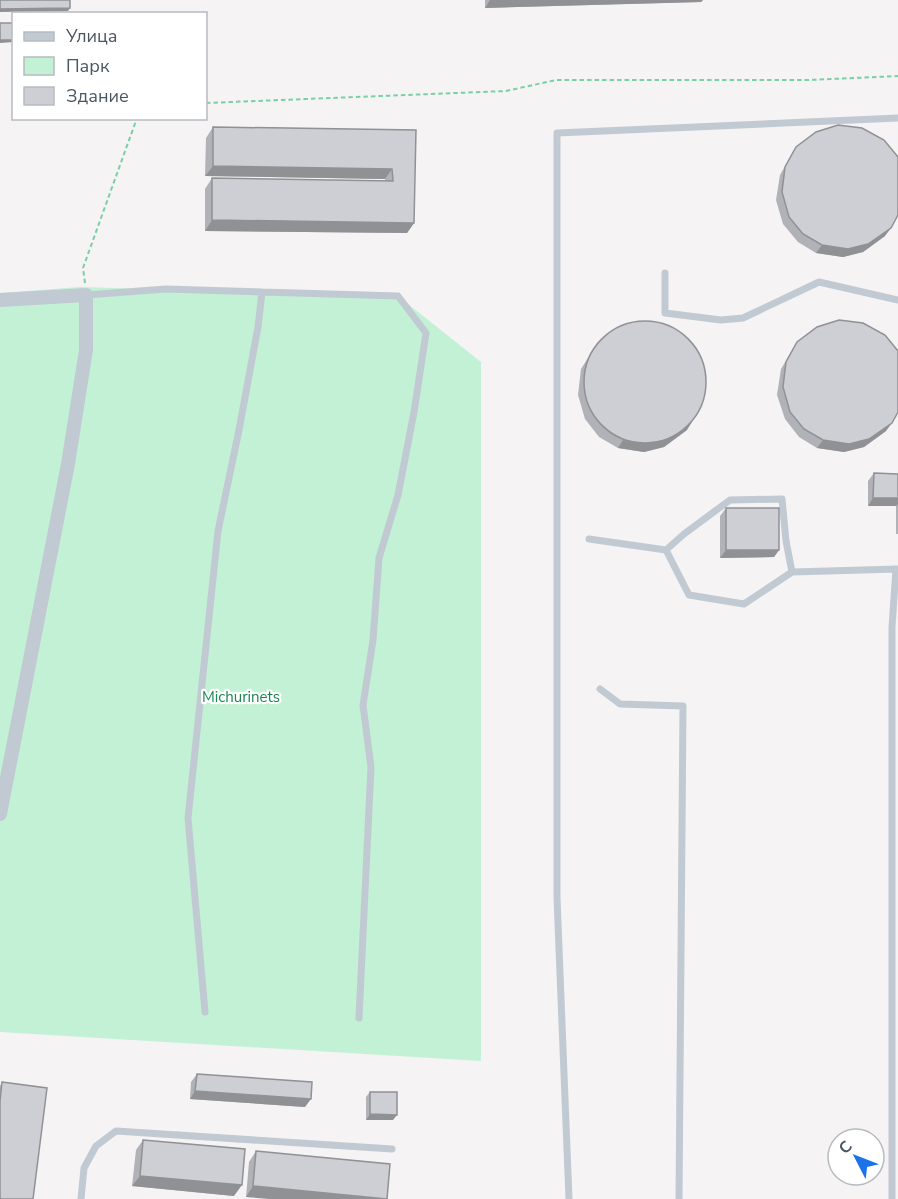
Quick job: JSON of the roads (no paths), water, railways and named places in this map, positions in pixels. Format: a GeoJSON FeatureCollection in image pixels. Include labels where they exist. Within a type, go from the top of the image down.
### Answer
{"type":"FeatureCollection","features":[{"type":"Feature","properties":{"kind":"street"},"geometry":{"type":"LineString","coordinates":[[0,300],[87,295],[86,350],[68,464],[0,814]]}},
{"type":"Feature","properties":{"kind":"lane"},"geometry":{"type":"LineString","coordinates":[[569,1199],[557,898],[557,133],[898,118]]}},
{"type":"Feature","properties":{"kind":"lane"},"geometry":{"type":"LineString","coordinates":[[664,273],[664,313],[721,320],[743,318],[819,282],[898,300]]}},
{"type":"Feature","properties":{"kind":"lane"},"geometry":{"type":"LineString","coordinates":[[87,295],[166,290],[398,296],[426,333],[398,495],[379,558],[373,640],[363,705],[371,767],[359,1018]]}},
{"type":"Feature","properties":{"kind":"lane"},"geometry":{"type":"LineString","coordinates":[[205,1011],[188,818],[218,531],[242,419],[258,327],[261,292]]}},
{"type":"Feature","properties":{"kind":"lane"},"geometry":{"type":"LineString","coordinates":[[589,539],[666,550],[730,500],[782,499],[792,572]]}},
{"type":"Feature","properties":{"kind":"lane"},"geometry":{"type":"LineString","coordinates":[[666,550],[689,595],[744,604],[792,572],[897,569],[892,627],[892,1199]]}},
{"type":"Feature","properties":{"kind":"lane"},"geometry":{"type":"LineString","coordinates":[[600,689],[620,704],[682,706],[679,1199]]}},
{"type":"Feature","properties":{"kind":"lane"},"geometry":{"type":"LineString","coordinates":[[87,1199],[81,1199],[84,1168],[96,1146],[116,1131],[392,1149]]}},
{"type":"Feature","properties":{"kind":"park label","name":"Michurinets"},"geometry":{"type":"Point","coordinates":[241,697]}}]}
